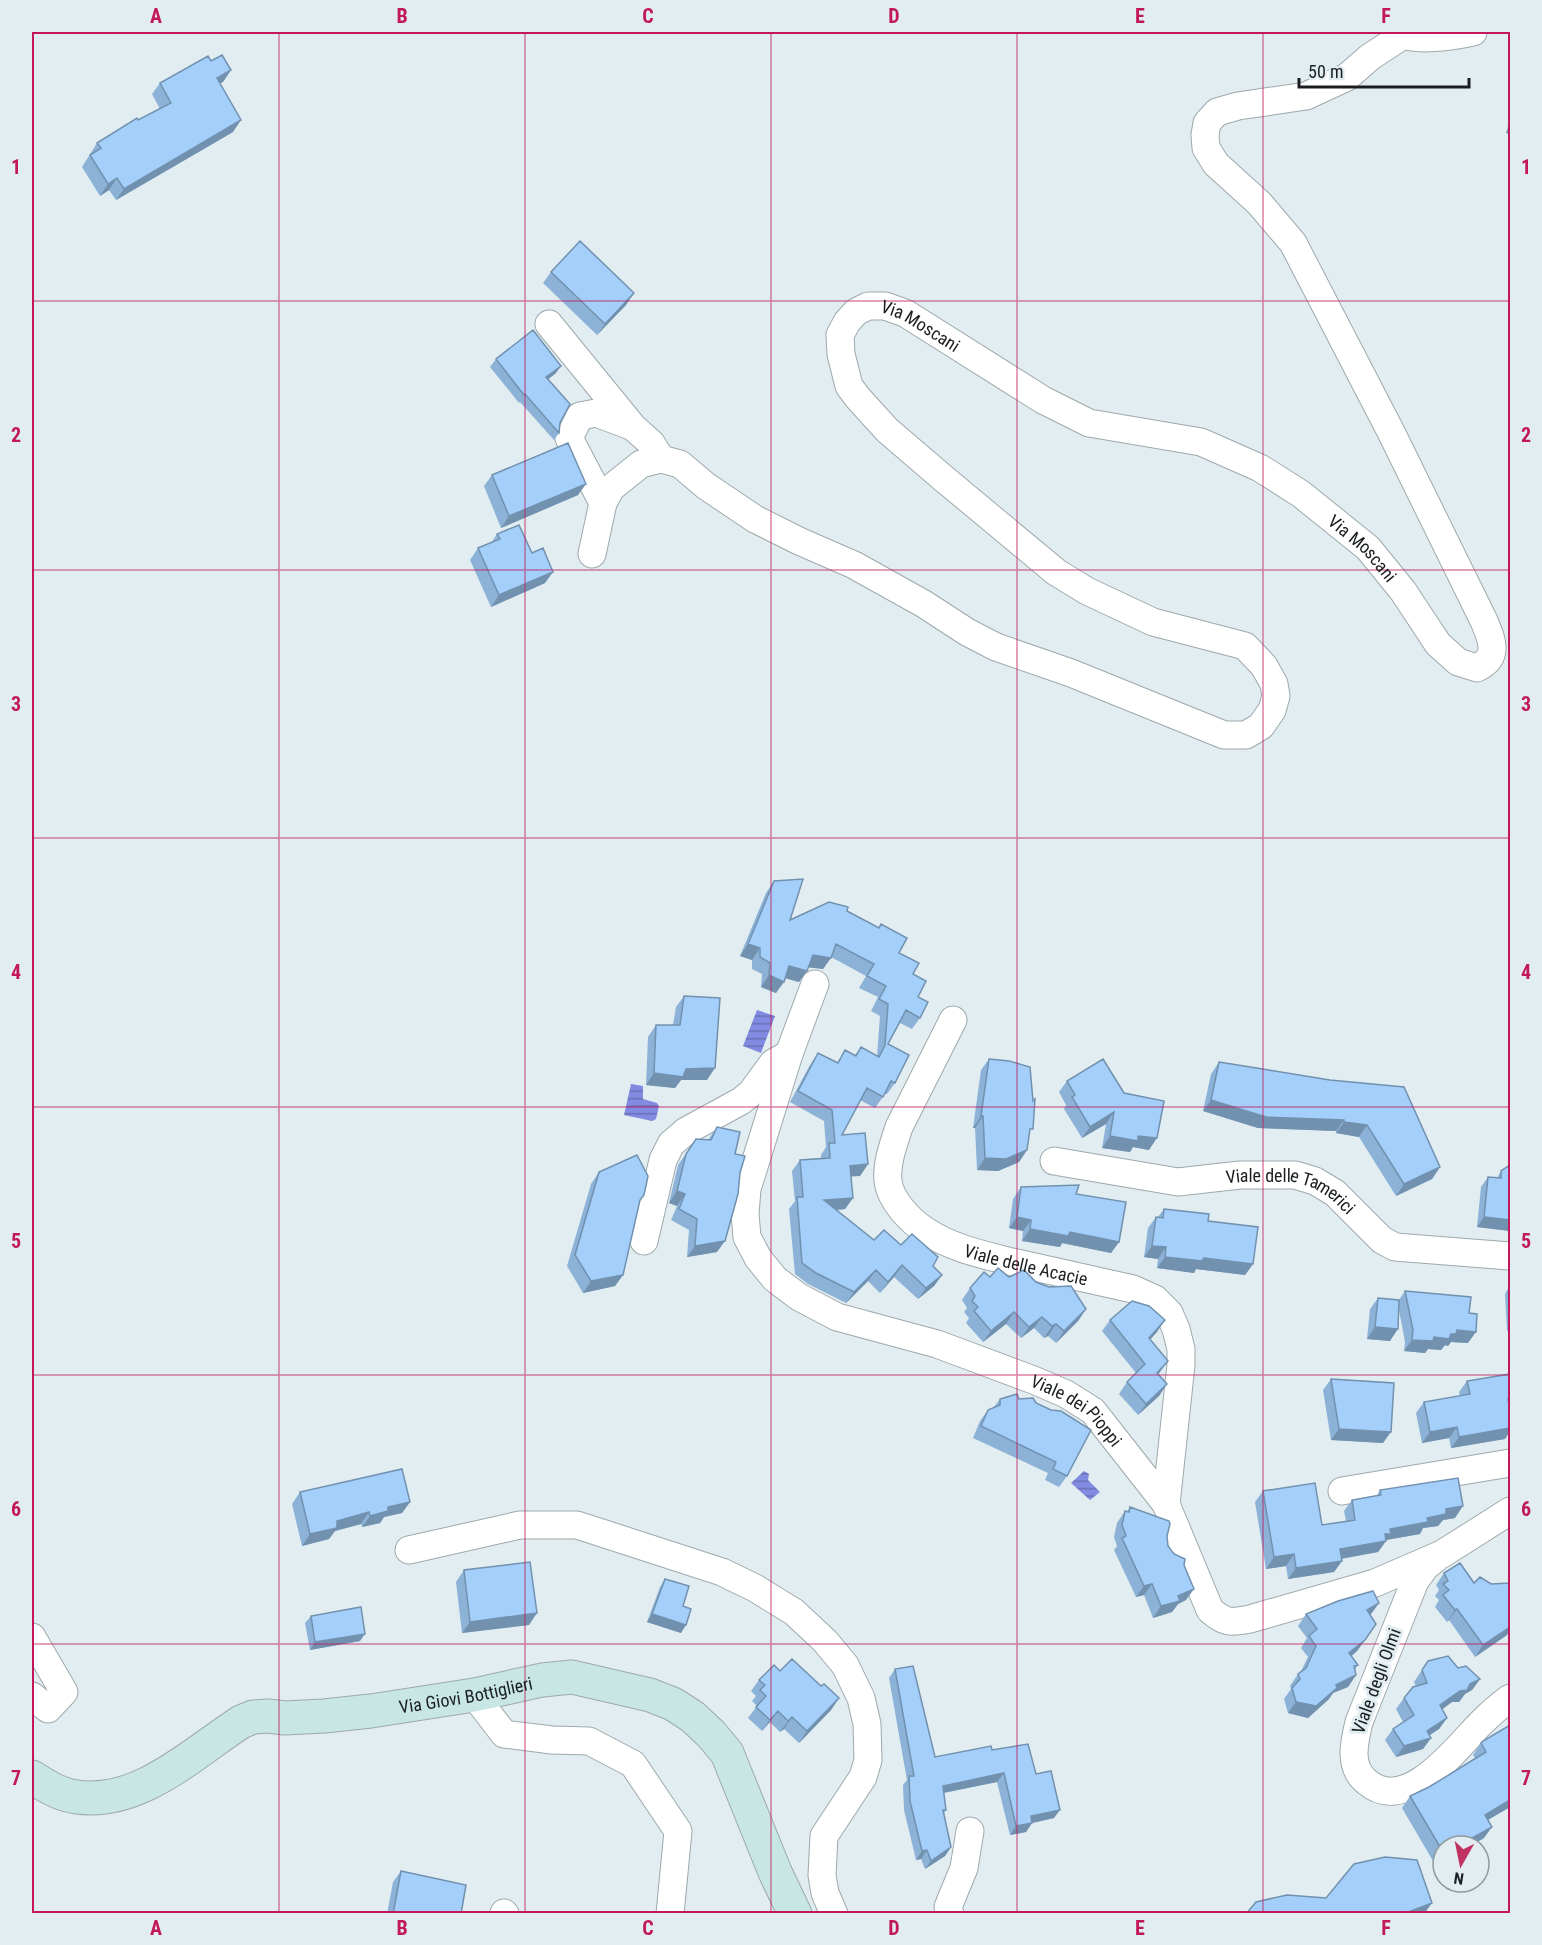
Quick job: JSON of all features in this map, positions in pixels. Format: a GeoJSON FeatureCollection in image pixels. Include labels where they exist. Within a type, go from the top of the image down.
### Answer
{"type":"FeatureCollection","features":[{"type":"Feature","properties":{"kind":"street","name":"Via Moscani"},"geometry":{"type":"LineString","coordinates":[[661,459],[680,464],[706,486],[755,519],[854,565],[996,647],[1060,669],[1224,735],[1246,735],[1261,726],[1272,710],[1276,696],[1274,684],[1264,666],[1245,646],[1153,622],[1087,591],[1056,572],[887,430],[858,398],[849,386],[844,370],[840,335],[856,312],[868,306],[885,306],[905,313],[1043,400],[1089,423],[1201,442],[1260,468],[1301,494],[1368,548],[1403,591],[1438,644],[1458,662],[1477,668],[1487,663],[1492,652],[1492,638],[1396,443],[1293,243],[1258,203],[1216,164],[1206,148],[1204,135],[1207,123],[1217,112],[1238,106],[1306,96],[1347,77],[1400,34],[1435,38],[1473,32]]}},
{"type":"Feature","properties":{"kind":"street"},"geometry":{"type":"LineString","coordinates":[[549,324],[633,427],[651,443],[661,459],[641,464],[611,488],[603,503],[592,554]]}},
{"type":"Feature","properties":{"kind":"street"},"geometry":{"type":"LineString","coordinates":[[603,503],[569,438],[580,416],[596,413],[633,427]]}},
{"type":"Feature","properties":{"kind":"street","name":"Viale dei Pioppi"},"geometry":{"type":"LineString","coordinates":[[814,984],[789,1054],[747,1189],[745,1214],[747,1237],[758,1258],[775,1280],[837,1317],[937,1344],[1066,1394],[1093,1412],[1167,1504],[1210,1610],[1222,1620],[1235,1622],[1250,1619],[1375,1583],[1442,1554],[1510,1511]]}},
{"type":"Feature","properties":{"kind":"street","name":"Viale delle Acacie"},"geometry":{"type":"LineString","coordinates":[[953,1020],[894,1142],[888,1169],[888,1182],[893,1195],[913,1221],[927,1232],[945,1241],[975,1253],[1133,1289],[1155,1299],[1169,1313],[1176,1329],[1181,1365],[1167,1504]]}},
{"type":"Feature","properties":{"kind":"street"},"geometry":{"type":"LineString","coordinates":[[644,1241],[663,1160],[671,1144],[686,1131],[741,1101],[751,1093],[772,1064],[789,1054]]}},
{"type":"Feature","properties":{"kind":"street","name":"Viale delle Tamerici"},"geometry":{"type":"LineString","coordinates":[[1054,1161],[1178,1182],[1240,1175],[1295,1175],[1315,1181],[1335,1193],[1382,1240],[1395,1247],[1510,1256]]}},
{"type":"Feature","properties":{"kind":"street"},"geometry":{"type":"LineString","coordinates":[[1342,1491],[1510,1463]]}},
{"type":"Feature","properties":{"kind":"street"},"geometry":{"type":"LineString","coordinates":[[409,1550],[520,1525],[577,1525],[722,1572],[755,1588],[794,1612],[825,1641],[845,1665],[861,1698],[867,1724],[868,1760],[863,1777],[824,1836],[822,1875],[825,1893],[834,1914]]}},
{"type":"Feature","properties":{"kind":"street","name":"Viale degli Olmi"},"geometry":{"type":"LineString","coordinates":[[1442,1554],[1426,1566],[1415,1581],[1378,1670],[1354,1742],[1353,1756],[1358,1772],[1365,1782],[1377,1789],[1392,1791],[1420,1782],[1435,1771],[1495,1709],[1510,1698]]}},
{"type":"Feature","properties":{"kind":"street"},"geometry":{"type":"LineString","coordinates":[[32,1637],[64,1692],[48,1709],[32,1696]]}},
{"type":"Feature","properties":{"kind":"street","name":"Via Giovi Bottiglieri"},"geometry":{"type":"LineString","coordinates":[[33,1777],[57,1792],[78,1797],[102,1797],[132,1791],[164,1775],[241,1722],[253,1718],[324,1716],[474,1695],[542,1680],[572,1677],[627,1688],[674,1704],[693,1717],[711,1734],[728,1753],[775,1872],[795,1914]]}},
{"type":"Feature","properties":{"kind":"street"},"geometry":{"type":"LineString","coordinates":[[474,1695],[504,1734],[552,1740],[589,1741],[633,1764],[678,1831],[670,1914]]}},
{"type":"Feature","properties":{"kind":"street"},"geometry":{"type":"LineString","coordinates":[[950,1914],[948,1907],[964,1868],[970,1832]]}},
{"type":"Feature","properties":{"kind":"water"},"geometry":{"type":"Polygon","coordinates":[[[757,1010],[775,1016],[761,1053],[743,1046],[757,1010]]]}},
{"type":"Feature","properties":{"kind":"water"},"geometry":{"type":"Polygon","coordinates":[[[631,1084],[643,1086],[643,1099],[657,1103],[659,1106],[656,1119],[652,1121],[624,1115],[631,1084]]]}},
{"type":"Feature","properties":{"kind":"water"},"geometry":{"type":"Polygon","coordinates":[[[1084,1471],[1089,1474],[1088,1480],[1100,1492],[1090,1500],[1071,1483],[1084,1471]]]}},
{"type":"Feature","properties":{"kind":"building"},"geometry":{"type":"Polygon","coordinates":[[[222,55],[231,70],[217,78],[241,120],[124,189],[117,178],[108,184],[90,155],[101,148],[97,143],[137,118],[138,120],[171,103],[160,83],[208,56],[211,61],[222,55]]]}},
{"type":"Feature","properties":{"kind":"building"},"geometry":{"type":"Polygon","coordinates":[[[580,241],[634,293],[605,324],[551,272],[580,241]]]}},
{"type":"Feature","properties":{"kind":"building"},"geometry":{"type":"Polygon","coordinates":[[[533,330],[561,366],[546,377],[570,404],[560,423],[559,433],[524,395],[496,359],[533,330]]]}},
{"type":"Feature","properties":{"kind":"building"},"geometry":{"type":"Polygon","coordinates":[[[568,443],[586,484],[509,516],[492,475],[568,443]]]}},
{"type":"Feature","properties":{"kind":"building"},"geometry":{"type":"Polygon","coordinates":[[[519,525],[532,553],[543,548],[553,572],[499,595],[478,548],[500,539],[497,534],[519,525]]]}},
{"type":"Feature","properties":{"kind":"building"},"geometry":{"type":"Polygon","coordinates":[[[803,879],[790,920],[829,902],[848,907],[847,911],[879,928],[881,924],[907,938],[899,953],[919,963],[913,974],[926,981],[918,997],[928,1002],[920,1018],[906,1010],[888,1044],[909,1055],[895,1083],[891,1081],[883,1097],[867,1088],[842,1135],[865,1133],[868,1164],[850,1166],[853,1198],[824,1200],[874,1240],[884,1230],[901,1245],[912,1234],[938,1257],[933,1266],[942,1275],[926,1288],[902,1265],[888,1282],[876,1270],[854,1292],[816,1273],[802,1263],[797,1197],[803,1197],[800,1160],[830,1158],[829,1143],[835,1143],[832,1110],[798,1091],[818,1053],[838,1063],[845,1050],[856,1056],[861,1047],[879,1057],[885,1045],[888,1004],[879,999],[886,986],[867,976],[874,964],[836,944],[831,958],[813,955],[807,971],[789,966],[784,982],[769,975],[770,963],[760,957],[760,948],[748,944],[774,881],[803,879]]]}},
{"type":"Feature","properties":{"kind":"building"},"geometry":{"type":"Polygon","coordinates":[[[684,996],[720,998],[715,1068],[686,1069],[683,1077],[654,1073],[656,1025],[680,1025],[684,996]]]}},
{"type":"Feature","properties":{"kind":"building"},"geometry":{"type":"Polygon","coordinates":[[[989,1059],[1009,1061],[1030,1067],[1033,1101],[1035,1099],[1033,1129],[1030,1129],[1027,1150],[1006,1159],[985,1158],[983,1116],[981,1116],[989,1059]]]}},
{"type":"Feature","properties":{"kind":"building"},"geometry":{"type":"Polygon","coordinates":[[[1103,1059],[1124,1093],[1164,1101],[1157,1138],[1138,1136],[1138,1141],[1110,1136],[1114,1112],[1090,1127],[1072,1097],[1075,1095],[1067,1081],[1103,1059]]]}},
{"type":"Feature","properties":{"kind":"building"},"geometry":{"type":"Polygon","coordinates":[[[1219,1062],[1330,1080],[1404,1087],[1440,1167],[1404,1184],[1367,1125],[1344,1122],[1344,1120],[1266,1117],[1211,1100],[1219,1062]]]}},
{"type":"Feature","properties":{"kind":"building"},"geometry":{"type":"Polygon","coordinates":[[[717,1127],[740,1132],[735,1154],[745,1156],[740,1173],[738,1194],[725,1241],[695,1246],[697,1219],[679,1209],[685,1194],[677,1191],[686,1154],[696,1139],[711,1140],[717,1127]]]}},
{"type":"Feature","properties":{"kind":"building"},"geometry":{"type":"Polygon","coordinates":[[[637,1155],[648,1176],[644,1195],[640,1200],[623,1275],[591,1281],[575,1255],[599,1172],[637,1155]]]}},
{"type":"Feature","properties":{"kind":"building"},"geometry":{"type":"Polygon","coordinates":[[[1510,1165],[1510,1220],[1484,1217],[1488,1177],[1501,1178],[1501,1171],[1510,1165]]]}},
{"type":"Feature","properties":{"kind":"building"},"geometry":{"type":"Polygon","coordinates":[[[1079,1185],[1076,1194],[1126,1202],[1119,1242],[1070,1232],[1068,1236],[1030,1229],[1031,1220],[1017,1217],[1021,1187],[1079,1185]]]}},
{"type":"Feature","properties":{"kind":"building"},"geometry":{"type":"Polygon","coordinates":[[[1164,1209],[1209,1214],[1208,1221],[1258,1227],[1253,1264],[1204,1258],[1202,1261],[1165,1257],[1166,1247],[1152,1246],[1156,1217],[1163,1218],[1164,1209]]]}},
{"type":"Feature","properties":{"kind":"building"},"geometry":{"type":"Polygon","coordinates":[[[998,1268],[1009,1277],[1024,1270],[1036,1282],[1049,1287],[1071,1286],[1086,1309],[1064,1331],[1056,1324],[1052,1326],[1042,1317],[1029,1327],[1014,1312],[991,1331],[974,1311],[978,1307],[972,1301],[975,1296],[970,1288],[984,1272],[990,1277],[998,1268]]]}},
{"type":"Feature","properties":{"kind":"building"},"geometry":{"type":"Polygon","coordinates":[[[1405,1291],[1471,1297],[1469,1313],[1477,1314],[1476,1332],[1457,1330],[1456,1334],[1451,1334],[1449,1339],[1434,1337],[1433,1341],[1412,1340],[1413,1330],[1405,1291]]]}},
{"type":"Feature","properties":{"kind":"building"},"geometry":{"type":"Polygon","coordinates":[[[1378,1298],[1399,1300],[1398,1329],[1375,1327],[1378,1298]]]}},
{"type":"Feature","properties":{"kind":"building"},"geometry":{"type":"Polygon","coordinates":[[[1132,1301],[1149,1306],[1165,1320],[1149,1338],[1168,1361],[1157,1373],[1167,1384],[1146,1404],[1127,1382],[1145,1364],[1110,1320],[1132,1301]]]}},
{"type":"Feature","properties":{"kind":"building"},"geometry":{"type":"Polygon","coordinates":[[[1510,1374],[1510,1398],[1508,1399],[1510,1428],[1459,1437],[1457,1427],[1430,1432],[1424,1402],[1470,1394],[1467,1381],[1510,1374]]]}},
{"type":"Feature","properties":{"kind":"building"},"geometry":{"type":"Polygon","coordinates":[[[1331,1379],[1394,1383],[1391,1432],[1339,1429],[1331,1379]]]}},
{"type":"Feature","properties":{"kind":"building"},"geometry":{"type":"Polygon","coordinates":[[[1017,1394],[1019,1399],[1033,1398],[1036,1403],[1051,1410],[1061,1411],[1091,1430],[1067,1476],[1053,1469],[1056,1462],[981,1426],[988,1410],[1000,1405],[1000,1399],[1017,1394]]]}},
{"type":"Feature","properties":{"kind":"building"},"geometry":{"type":"Polygon","coordinates":[[[402,1469],[410,1502],[388,1507],[388,1511],[370,1516],[369,1512],[337,1521],[337,1528],[310,1534],[300,1492],[402,1469]]]}},
{"type":"Feature","properties":{"kind":"building"},"geometry":{"type":"Polygon","coordinates":[[[1458,1478],[1463,1506],[1446,1509],[1446,1514],[1427,1518],[1428,1522],[1390,1529],[1391,1534],[1385,1534],[1386,1541],[1340,1549],[1342,1561],[1296,1568],[1294,1554],[1274,1557],[1263,1491],[1315,1483],[1322,1525],[1355,1520],[1352,1500],[1381,1495],[1380,1490],[1458,1478]]]}},
{"type":"Feature","properties":{"kind":"building"},"geometry":{"type":"Polygon","coordinates":[[[1130,1507],[1169,1521],[1168,1546],[1174,1554],[1185,1559],[1184,1565],[1194,1589],[1178,1596],[1180,1601],[1161,1606],[1152,1584],[1144,1586],[1122,1538],[1126,1536],[1122,1525],[1125,1511],[1129,1512],[1130,1507]]]}},
{"type":"Feature","properties":{"kind":"building"},"geometry":{"type":"Polygon","coordinates":[[[530,1562],[537,1613],[470,1622],[464,1570],[530,1562]]]}},
{"type":"Feature","properties":{"kind":"building"},"geometry":{"type":"Polygon","coordinates":[[[1460,1563],[1474,1583],[1480,1577],[1491,1584],[1510,1583],[1510,1627],[1483,1645],[1457,1609],[1455,1610],[1443,1595],[1449,1590],[1443,1584],[1448,1581],[1444,1573],[1460,1563]]]}},
{"type":"Feature","properties":{"kind":"building"},"geometry":{"type":"Polygon","coordinates":[[[665,1579],[689,1586],[683,1606],[691,1609],[686,1625],[652,1614],[665,1579]]]}},
{"type":"Feature","properties":{"kind":"building"},"geometry":{"type":"Polygon","coordinates":[[[1373,1591],[1379,1603],[1367,1610],[1376,1624],[1365,1640],[1349,1653],[1358,1665],[1354,1666],[1356,1675],[1336,1685],[1337,1688],[1316,1706],[1296,1702],[1292,1688],[1300,1679],[1298,1674],[1306,1668],[1316,1646],[1309,1636],[1317,1629],[1306,1614],[1338,1601],[1373,1591]]]}},
{"type":"Feature","properties":{"kind":"building"},"geometry":{"type":"Polygon","coordinates":[[[361,1607],[365,1634],[315,1642],[311,1616],[361,1607]]]}},
{"type":"Feature","properties":{"kind":"building"},"geometry":{"type":"Polygon","coordinates":[[[1448,1656],[1458,1668],[1466,1666],[1480,1679],[1470,1684],[1467,1690],[1460,1691],[1440,1705],[1447,1718],[1427,1731],[1431,1738],[1404,1746],[1393,1729],[1414,1715],[1404,1698],[1413,1687],[1427,1683],[1422,1670],[1428,1661],[1448,1656]]]}},
{"type":"Feature","properties":{"kind":"building"},"geometry":{"type":"Polygon","coordinates":[[[792,1659],[821,1686],[824,1684],[839,1698],[807,1731],[792,1717],[788,1721],[778,1711],[770,1720],[756,1707],[766,1696],[760,1690],[765,1685],[759,1680],[774,1665],[780,1671],[792,1659]]]}},
{"type":"Feature","properties":{"kind":"building"},"geometry":{"type":"Polygon","coordinates":[[[913,1666],[935,1757],[991,1746],[992,1750],[1028,1744],[1036,1774],[1051,1771],[1060,1810],[1031,1816],[1032,1823],[1016,1826],[1004,1773],[943,1786],[946,1810],[943,1810],[951,1847],[931,1861],[927,1850],[922,1851],[910,1801],[909,1776],[914,1776],[895,1669],[913,1666]]]}},
{"type":"Feature","properties":{"kind":"building"},"geometry":{"type":"Polygon","coordinates":[[[1510,1725],[1510,1800],[1485,1815],[1492,1827],[1479,1834],[1432,1834],[1410,1796],[1486,1752],[1481,1743],[1510,1725]]]}},
{"type":"Feature","properties":{"kind":"building"},"geometry":{"type":"Polygon","coordinates":[[[1385,1857],[1417,1860],[1432,1903],[1403,1914],[1246,1914],[1256,1902],[1287,1895],[1326,1898],[1354,1864],[1385,1857]]]}},
{"type":"Feature","properties":{"kind":"building"},"geometry":{"type":"Polygon","coordinates":[[[401,1871],[466,1885],[461,1914],[393,1914],[401,1871]]]}}]}
